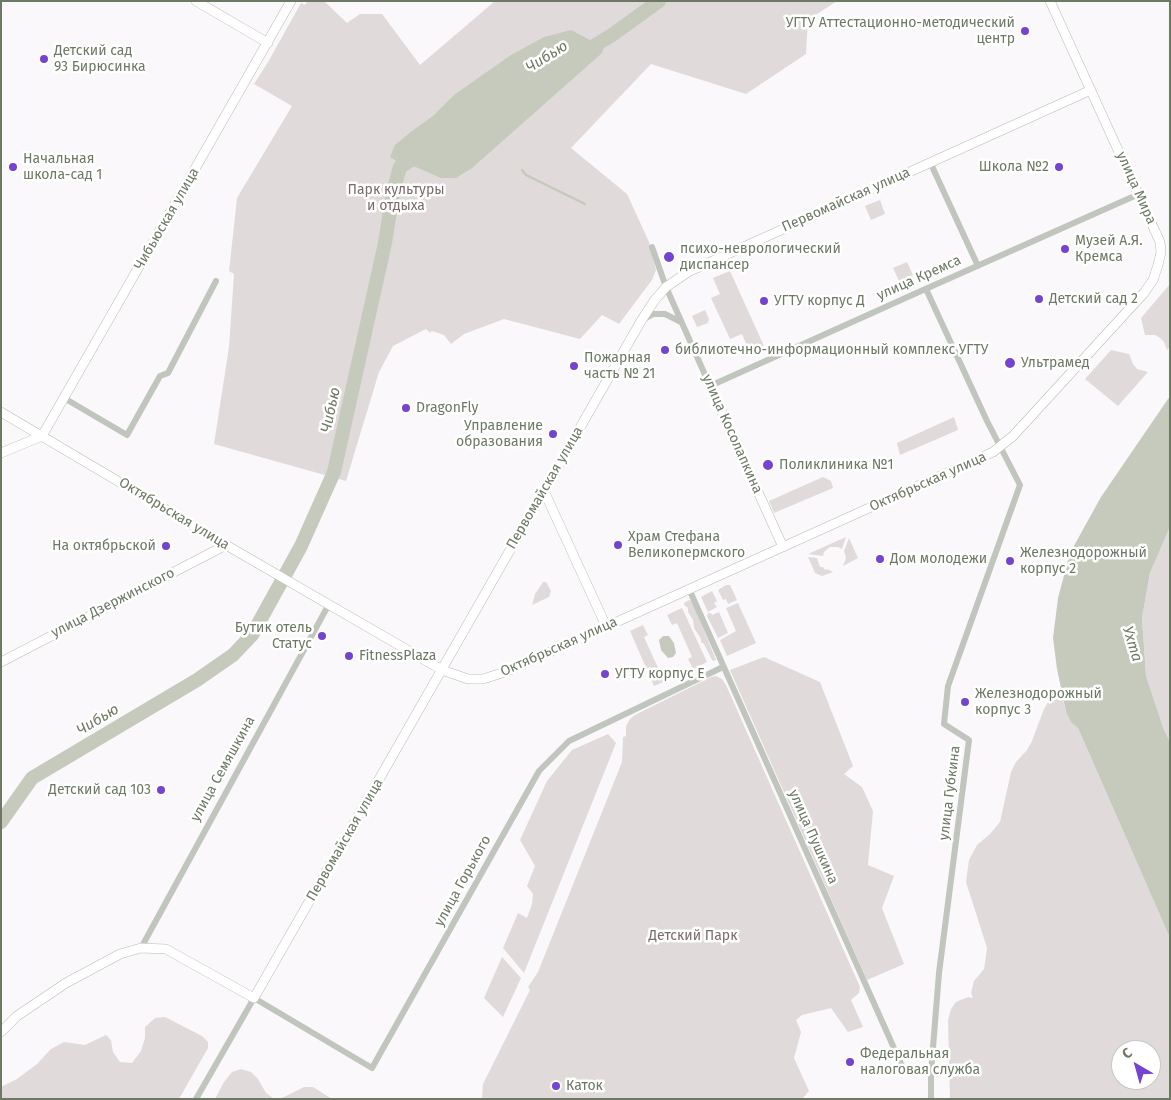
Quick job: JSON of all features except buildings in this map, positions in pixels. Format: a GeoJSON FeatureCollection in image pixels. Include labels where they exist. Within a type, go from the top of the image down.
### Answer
{"type":"FeatureCollection","features":[{"type":"Feature","properties":{"kind":"main road"},"geometry":{"type":"LineString","coordinates":[[196,1],[268,43]]}},
{"type":"Feature","properties":{"kind":"main road","name":"Чибьюская улица"},"geometry":{"type":"LineString","coordinates":[[42,436],[291,1]]}},
{"type":"Feature","properties":{"kind":"main road","name":"улица Мира"},"geometry":{"type":"LineString","coordinates":[[1000,448],[1144,293],[1153,280],[1161,252],[1160,242],[1139,194],[1050,1]]}},
{"type":"Feature","properties":{"kind":"main road","name":"Первомайская улица"},"geometry":{"type":"LineString","coordinates":[[254,998],[641,321],[666,287],[675,279],[688,272],[1092,90]]}},
{"type":"Feature","properties":{"kind":"main road","name":"улица Косолапкина"},"geometry":{"type":"LineString","coordinates":[[710,386],[783,547]]}},
{"type":"Feature","properties":{"kind":"main road","name":"Октябрьская улица"},"geometry":{"type":"LineString","coordinates":[[1,412],[442,670],[468,679],[483,679],[508,671],[984,458],[1000,448]]}},
{"type":"Feature","properties":{"kind":"main road"},"geometry":{"type":"LineString","coordinates":[[1,453],[42,436]]}},
{"type":"Feature","properties":{"kind":"main road"},"geometry":{"type":"LineString","coordinates":[[544,491],[606,626]]}},
{"type":"Feature","properties":{"kind":"main road","name":"улица Дзержинского"},"geometry":{"type":"LineString","coordinates":[[1,662],[226,545]]}},
{"type":"Feature","properties":{"kind":"main road"},"geometry":{"type":"LineString","coordinates":[[1,1032],[17,1016],[66,983],[120,954],[141,948],[166,949],[254,998]]}},
{"type":"Feature","properties":{"kind":"street"},"geometry":{"type":"LineString","coordinates":[[930,162],[978,266]]}},
{"type":"Feature","properties":{"kind":"street","name":"улица Кремса"},"geometry":{"type":"LineString","coordinates":[[710,386],[1139,194]]}},
{"type":"Feature","properties":{"kind":"street","name":"улица Косолапкина"},"geometry":{"type":"LineString","coordinates":[[652,247],[680,322],[710,386]]}},
{"type":"Feature","properties":{"kind":"street"},"geometry":{"type":"LineString","coordinates":[[64,398],[127,435],[160,376],[168,373],[216,281]]}},
{"type":"Feature","properties":{"kind":"street"},"geometry":{"type":"LineString","coordinates":[[926,289],[1000,448]]}},
{"type":"Feature","properties":{"kind":"street"},"geometry":{"type":"LineString","coordinates":[[641,321],[653,314],[664,314],[680,322]]}},
{"type":"Feature","properties":{"kind":"street","name":"улица Губкина"},"geometry":{"type":"LineString","coordinates":[[931,1099],[930,1072],[939,973],[969,740],[944,724],[948,686],[1020,485],[1000,448]]}},
{"type":"Feature","properties":{"kind":"street","name":"улица Пушкина"},"geometry":{"type":"LineString","coordinates":[[690,589],[723,667],[902,1066],[912,1072],[930,1072]]}},
{"type":"Feature","properties":{"kind":"street","name":"улица Семяшкина"},"geometry":{"type":"LineString","coordinates":[[141,948],[329,604]]}},
{"type":"Feature","properties":{"kind":"street","name":"улица Горького"},"geometry":{"type":"LineString","coordinates":[[254,998],[372,1068],[539,772],[569,741],[723,667]]}},
{"type":"Feature","properties":{"kind":"street","name":"Первомайская улица"},"geometry":{"type":"LineString","coordinates":[[196,1099],[254,998]]}},
{"type":"Feature","properties":{"kind":"green space","name":"Парк культуры и отдыха"},"geometry":{"type":"Polygon","coordinates":[[[308,1],[324,1],[347,23],[360,14],[382,14],[420,65],[495,1],[837,1],[808,20],[806,54],[746,94],[651,64],[571,148],[627,194],[649,242],[656,270],[652,280],[619,324],[602,315],[580,339],[504,319],[464,334],[451,344],[444,335],[432,331],[430,333],[426,329],[393,346],[379,372],[346,481],[214,444],[229,347],[234,274],[229,271],[237,198],[292,106],[254,84],[301,3],[305,5],[308,1]]]}},
{"type":"Feature","properties":{"kind":"green space"},"geometry":{"type":"Polygon","coordinates":[[[880,200],[885,214],[871,220],[865,206],[880,200]]]}},
{"type":"Feature","properties":{"kind":"green space"},"geometry":{"type":"Polygon","coordinates":[[[907,262],[913,275],[899,281],[893,268],[907,262]]]}},
{"type":"Feature","properties":{"kind":"green space"},"geometry":{"type":"Polygon","coordinates":[[[730,271],[764,346],[750,353],[742,334],[730,339],[711,298],[720,294],[713,278],[730,271]]]}},
{"type":"Feature","properties":{"kind":"green space"},"geometry":{"type":"Polygon","coordinates":[[[1170,284],[1170,347],[1167,350],[1160,338],[1155,335],[1145,335],[1141,318],[1170,284]]]}},
{"type":"Feature","properties":{"kind":"green space"},"geometry":{"type":"Polygon","coordinates":[[[705,310],[709,319],[708,323],[697,327],[692,316],[705,310]]]}},
{"type":"Feature","properties":{"kind":"green space"},"geometry":{"type":"Polygon","coordinates":[[[1111,350],[1129,354],[1137,369],[1148,372],[1118,406],[1085,379],[1111,350]]]}},
{"type":"Feature","properties":{"kind":"green space"},"geometry":{"type":"Polygon","coordinates":[[[954,417],[958,430],[900,455],[897,443],[954,417]]]}},
{"type":"Feature","properties":{"kind":"green space"},"geometry":{"type":"Polygon","coordinates":[[[823,477],[831,481],[833,488],[774,513],[769,501],[823,477]]]}},
{"type":"Feature","properties":{"kind":"green space"},"geometry":{"type":"Polygon","coordinates":[[[1170,527],[1170,742],[1164,730],[1146,676],[1142,618],[1150,573],[1170,527]]]}},
{"type":"Feature","properties":{"kind":"green space"},"geometry":{"type":"Polygon","coordinates":[[[846,537],[842,549],[830,547],[824,552],[823,556],[808,554],[846,537]]]}},
{"type":"Feature","properties":{"kind":"green space"},"geometry":{"type":"Polygon","coordinates":[[[849,538],[858,558],[843,566],[846,558],[844,551],[849,538]]]}},
{"type":"Feature","properties":{"kind":"green space"},"geometry":{"type":"Polygon","coordinates":[[[808,557],[817,558],[820,567],[833,572],[822,576],[815,573],[808,557]]]}},
{"type":"Feature","properties":{"kind":"green space"},"geometry":{"type":"Polygon","coordinates":[[[543,582],[546,582],[551,591],[549,597],[532,605],[535,594],[543,582]]]}},
{"type":"Feature","properties":{"kind":"green space"},"geometry":{"type":"Polygon","coordinates":[[[726,585],[730,585],[737,600],[728,604],[726,599],[723,600],[718,590],[726,585]]]}},
{"type":"Feature","properties":{"kind":"green space"},"geometry":{"type":"Polygon","coordinates":[[[712,591],[717,601],[714,603],[717,607],[708,612],[701,597],[712,591]]]}},
{"type":"Feature","properties":{"kind":"green space"},"geometry":{"type":"Polygon","coordinates":[[[689,600],[692,601],[716,660],[713,661],[694,628],[688,608],[684,605],[689,600]]]}},
{"type":"Feature","properties":{"kind":"green space"},"geometry":{"type":"Polygon","coordinates":[[[738,603],[756,643],[727,656],[720,640],[736,631],[726,608],[738,603]]]}},
{"type":"Feature","properties":{"kind":"green space"},"geometry":{"type":"Polygon","coordinates":[[[682,608],[707,662],[693,669],[688,659],[692,657],[677,623],[672,625],[667,615],[682,608]]]}},
{"type":"Feature","properties":{"kind":"green space"},"geometry":{"type":"Polygon","coordinates":[[[719,612],[728,633],[718,638],[707,616],[708,613],[712,615],[719,612]]]}},
{"type":"Feature","properties":{"kind":"green space"},"geometry":{"type":"Polygon","coordinates":[[[643,625],[648,635],[644,637],[659,670],[663,668],[668,680],[654,686],[630,631],[643,625]]]}},
{"type":"Feature","properties":{"kind":"green space"},"geometry":{"type":"Polygon","coordinates":[[[764,657],[820,682],[853,766],[844,774],[862,787],[873,811],[868,865],[894,876],[882,908],[904,964],[867,980],[730,670],[764,657]]]}},
{"type":"Feature","properties":{"kind":"green space","name":"Детский Парк"},"geometry":{"type":"Polygon","coordinates":[[[716,676],[722,679],[726,685],[860,987],[859,993],[851,1000],[863,1027],[848,1032],[831,1008],[802,1015],[796,1020],[801,1032],[794,1058],[809,1091],[802,1099],[482,1099],[483,1084],[530,990],[528,987],[538,972],[622,762],[623,737],[626,736],[626,726],[635,715],[716,676]]]}},
{"type":"Feature","properties":{"kind":"green space"},"geometry":{"type":"Polygon","coordinates":[[[1056,696],[1063,700],[1066,712],[1078,728],[1170,938],[1170,1099],[950,1099],[948,1020],[951,1009],[956,1002],[968,997],[973,998],[971,993],[974,981],[984,969],[987,948],[966,882],[969,860],[977,845],[1000,822],[1011,772],[1032,741],[1044,709],[1050,699],[1056,696]]]}},
{"type":"Feature","properties":{"kind":"green space"},"geometry":{"type":"Polygon","coordinates":[[[608,734],[616,743],[524,973],[503,948],[518,913],[527,918],[532,904],[533,894],[527,886],[535,866],[520,840],[547,781],[572,750],[608,734]]]}},
{"type":"Feature","properties":{"kind":"green space"},"geometry":{"type":"Polygon","coordinates":[[[502,957],[521,978],[503,1017],[484,998],[502,957]]]}},
{"type":"Feature","properties":{"kind":"green space"},"geometry":{"type":"Polygon","coordinates":[[[165,1017],[202,1036],[208,1042],[208,1048],[179,1099],[1,1099],[1,1087],[17,1079],[37,1064],[51,1049],[64,1042],[85,1045],[106,1035],[111,1040],[113,1052],[120,1062],[132,1063],[141,1051],[145,1038],[145,1027],[155,1018],[165,1017]]]}},
{"type":"Feature","properties":{"kind":"green space"},"geometry":{"type":"Polygon","coordinates":[[[241,1069],[251,1072],[258,1079],[266,1093],[273,1098],[282,1098],[304,1087],[313,1087],[332,1099],[215,1099],[232,1072],[241,1069]]]}},
{"type":"Feature","properties":{"kind":"water"},"geometry":{"type":"Polygon","coordinates":[[[571,30],[592,41],[596,39],[604,47],[602,53],[472,168],[456,178],[441,178],[411,165],[407,168],[390,157],[395,145],[433,116],[454,95],[511,55],[544,37],[571,30]]]}},
{"type":"Feature","properties":{"kind":"water","name":"Ухта"},"geometry":{"type":"Polygon","coordinates":[[[1170,396],[1170,527],[1150,573],[1142,618],[1146,676],[1164,730],[1170,742],[1170,938],[1078,728],[1071,722],[1066,712],[1053,638],[1058,598],[1070,553],[1101,497],[1170,396]]]}},
{"type":"Feature","properties":{"kind":"water"},"geometry":{"type":"Polygon","coordinates":[[[663,636],[669,636],[674,643],[676,653],[673,657],[668,658],[661,650],[659,640],[663,636]]]}},
{"type":"Feature","properties":{"kind":"waterway","name":"Чибью"},"geometry":{"type":"LineString","coordinates":[[584,52],[612,35],[659,1]]}},
{"type":"Feature","properties":{"kind":"waterway","name":"Чибью"},"geometry":{"type":"LineString","coordinates":[[1,822],[32,778],[197,680],[233,655],[252,635],[301,546],[334,472],[385,243],[393,192],[400,167],[419,155]]}},
{"type":"Feature","properties":{"kind":"waterway"},"geometry":{"type":"LineString","coordinates":[[522,170],[526,175],[585,204]]}},
{"type":"Feature","properties":{"kind":"place","name":"УГТУ Аттестационно-методический центр"},"geometry":{"type":"Point","coordinates":[1025,31]}},
{"type":"Feature","properties":{"kind":"place","name":"Детский сад 93 Бирюсинка"},"geometry":{"type":"Point","coordinates":[44,59]}},
{"type":"Feature","properties":{"kind":"place","name":"Начальная школа-сад 1"},"geometry":{"type":"Point","coordinates":[13,167]}},
{"type":"Feature","properties":{"kind":"place","name":"Школа №2"},"geometry":{"type":"Point","coordinates":[1059,167]}},
{"type":"Feature","properties":{"kind":"place","name":"Музей А.Я. Кремса"},"geometry":{"type":"Point","coordinates":[1065,249]}},
{"type":"Feature","properties":{"kind":"place","name":"психо-неврологический диспансер"},"geometry":{"type":"Point","coordinates":[669,257]}},
{"type":"Feature","properties":{"kind":"place","name":"Детский сад 2"},"geometry":{"type":"Point","coordinates":[1039,299]}},
{"type":"Feature","properties":{"kind":"place","name":"УГТУ корпус Д"},"geometry":{"type":"Point","coordinates":[764,301]}},
{"type":"Feature","properties":{"kind":"place","name":"библиотечно-информационный комплекс УГТУ"},"geometry":{"type":"Point","coordinates":[665,350]}},
{"type":"Feature","properties":{"kind":"place","name":"Ультрамед"},"geometry":{"type":"Point","coordinates":[1010,363]}},
{"type":"Feature","properties":{"kind":"place","name":"Пожарная часть № 21"},"geometry":{"type":"Point","coordinates":[574,366]}},
{"type":"Feature","properties":{"kind":"place","name":"DragonFly"},"geometry":{"type":"Point","coordinates":[406,408]}},
{"type":"Feature","properties":{"kind":"place","name":"Управление образования"},"geometry":{"type":"Point","coordinates":[553,434]}},
{"type":"Feature","properties":{"kind":"place","name":"Поликлиника №1"},"geometry":{"type":"Point","coordinates":[768,465]}},
{"type":"Feature","properties":{"kind":"place","name":"Храм Стефана Великопермского"},"geometry":{"type":"Point","coordinates":[618,545]}},
{"type":"Feature","properties":{"kind":"place","name":"На октябрьской"},"geometry":{"type":"Point","coordinates":[166,546]}},
{"type":"Feature","properties":{"kind":"place","name":"Дом молодежи"},"geometry":{"type":"Point","coordinates":[880,559]}},
{"type":"Feature","properties":{"kind":"place","name":"Железнодорожный корпус 2"},"geometry":{"type":"Point","coordinates":[1010,561]}},
{"type":"Feature","properties":{"kind":"place","name":"Бутик отель Статус"},"geometry":{"type":"Point","coordinates":[322,636]}},
{"type":"Feature","properties":{"kind":"place","name":"FitnessPlaza"},"geometry":{"type":"Point","coordinates":[349,656]}},
{"type":"Feature","properties":{"kind":"place","name":"УГТУ корпус Е"},"geometry":{"type":"Point","coordinates":[605,674]}},
{"type":"Feature","properties":{"kind":"place","name":"Железнодорожный корпус 3"},"geometry":{"type":"Point","coordinates":[965,702]}},
{"type":"Feature","properties":{"kind":"place","name":"Детский сад 103"},"geometry":{"type":"Point","coordinates":[161,790]}},
{"type":"Feature","properties":{"kind":"place","name":"Федеральная налоговая служба"},"geometry":{"type":"Point","coordinates":[850,1062]}},
{"type":"Feature","properties":{"kind":"place","name":"Каток"},"geometry":{"type":"Point","coordinates":[556,1086]}}]}
